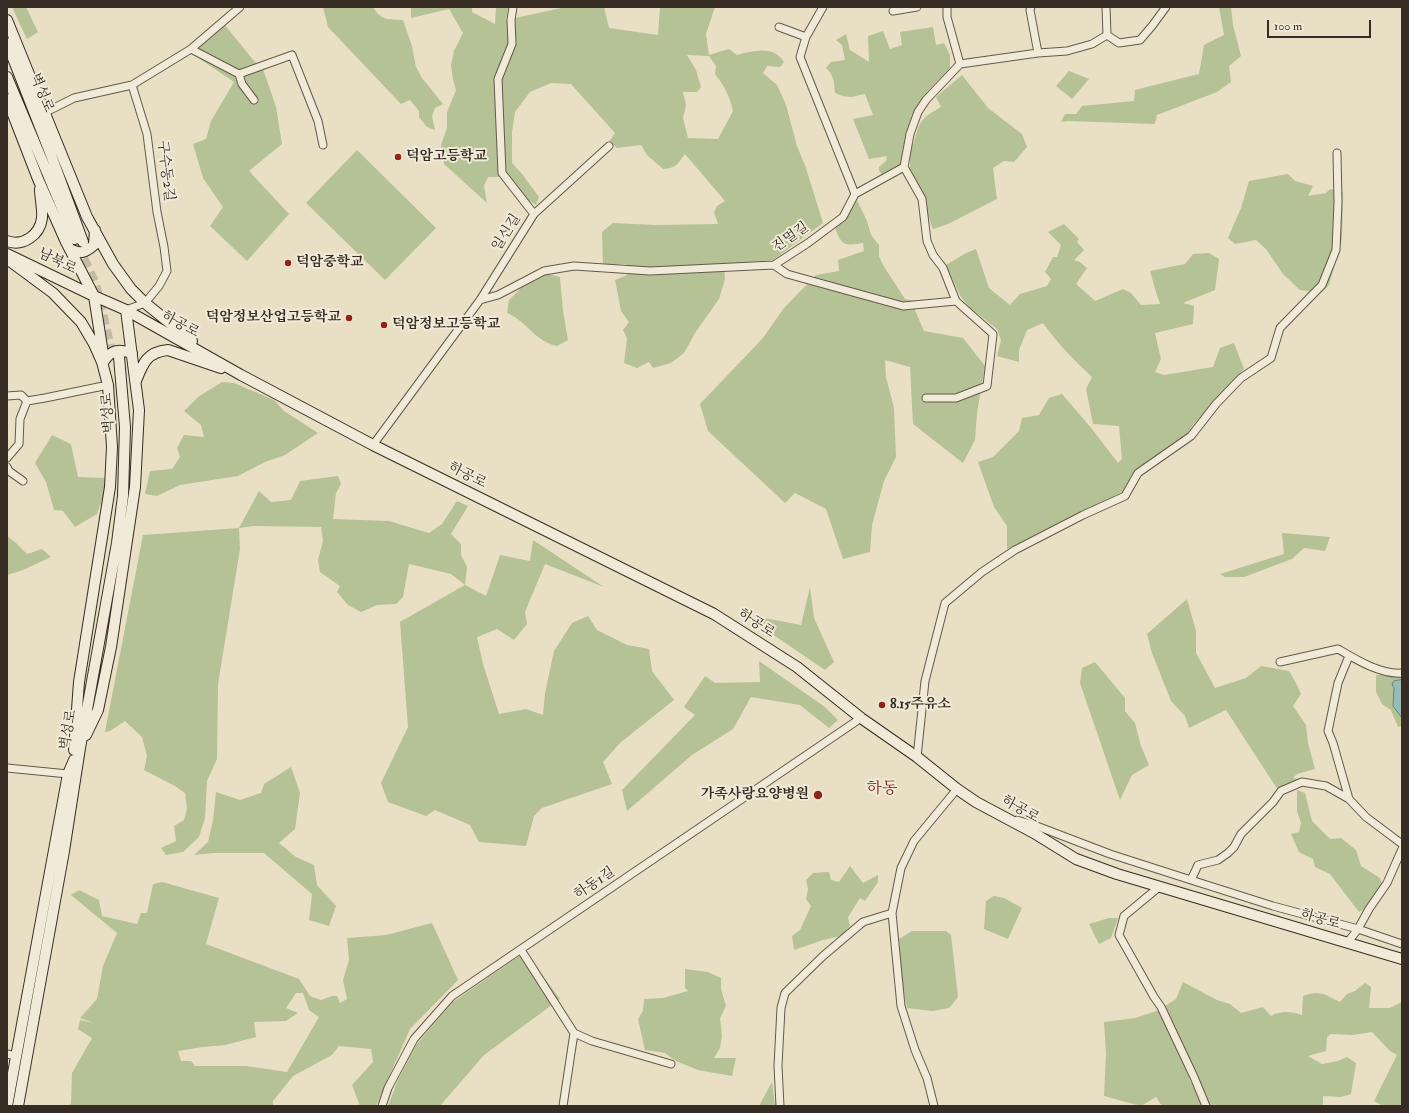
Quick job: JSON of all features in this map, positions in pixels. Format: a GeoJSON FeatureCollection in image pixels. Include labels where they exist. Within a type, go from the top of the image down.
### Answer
{"type":"FeatureCollection","features":[{"type":"Feature","properties":{"kind":"main road"},"geometry":{"type":"LineString","coordinates":[[7,20],[87,217],[113,264],[131,289],[145,303],[210,357]]}},
{"type":"Feature","properties":{"kind":"main road","name":"벽성로"},"geometry":{"type":"LineString","coordinates":[[7,43],[51,155],[77,245]]}},
{"type":"Feature","properties":{"kind":"main road","name":"벽성로"},"geometry":{"type":"LineString","coordinates":[[7,77],[77,245]]}},
{"type":"Feature","properties":{"kind":"main road"},"geometry":{"type":"LineString","coordinates":[[7,99],[11,120],[38,179],[77,245],[94,296],[112,360],[108,385]]}},
{"type":"Feature","properties":{"kind":"main road"},"geometry":{"type":"LineString","coordinates":[[7,241],[13,244],[23,242],[32,237],[39,228],[42,218],[38,179]]}},
{"type":"Feature","properties":{"kind":"main road"},"geometry":{"type":"LineString","coordinates":[[77,245],[75,253],[86,252],[94,245],[95,230]]}},
{"type":"Feature","properties":{"kind":"main road","name":"남북로"},"geometry":{"type":"LineString","coordinates":[[7,254],[94,296]]}},
{"type":"Feature","properties":{"kind":"main road"},"geometry":{"type":"LineString","coordinates":[[7,259],[53,293],[81,322],[94,344],[102,362],[108,385],[112,447],[110,487],[79,682],[73,764]]}},
{"type":"Feature","properties":{"kind":"main road","name":"하공로"},"geometry":{"type":"LineString","coordinates":[[94,296],[126,310],[241,375],[373,445],[714,614],[797,667],[861,718],[917,757],[957,789],[1076,859],[1159,887],[1402,959]]}},
{"type":"Feature","properties":{"kind":"main road"},"geometry":{"type":"LineString","coordinates":[[80,748],[98,710],[113,640],[135,488],[139,410],[126,310]]}},
{"type":"Feature","properties":{"kind":"main road"},"geometry":{"type":"LineString","coordinates":[[112,360],[108,354],[117,350],[132,353]]}},
{"type":"Feature","properties":{"kind":"main road"},"geometry":{"type":"LineString","coordinates":[[136,383],[141,368],[151,355],[168,350],[241,375]]}},
{"type":"Feature","properties":{"kind":"main road","name":"벽성로"},"geometry":{"type":"LineString","coordinates":[[18,1106],[64,851],[123,496],[125,427],[112,360]]}},
{"type":"Feature","properties":{"kind":"main road","name":"벽성로"},"geometry":{"type":"LineString","coordinates":[[7,1106],[11,1055],[68,774],[73,764],[80,730],[114,528],[119,459],[118,397],[112,360]]}},
{"type":"Feature","properties":{"kind":"street"},"geometry":{"type":"LineString","coordinates":[[44,113],[74,98],[132,85],[191,49],[240,7]]}},
{"type":"Feature","properties":{"kind":"street","name":"일신길"},"geometry":{"type":"LineString","coordinates":[[373,445],[480,300],[534,214],[502,173],[498,79],[512,44],[511,20],[513,7]]}},
{"type":"Feature","properties":{"kind":"street"},"geometry":{"type":"LineString","coordinates":[[823,7],[806,37],[800,57],[855,194],[904,167]]}},
{"type":"Feature","properties":{"kind":"street"},"geometry":{"type":"LineString","coordinates":[[893,11],[917,7]]}},
{"type":"Feature","properties":{"kind":"street"},"geometry":{"type":"LineString","coordinates":[[947,7],[947,17],[960,64]]}},
{"type":"Feature","properties":{"kind":"street"},"geometry":{"type":"LineString","coordinates":[[1031,7],[1030,10],[1038,53]]}},
{"type":"Feature","properties":{"kind":"street"},"geometry":{"type":"LineString","coordinates":[[1106,7],[1107,35]]}},
{"type":"Feature","properties":{"kind":"street"},"geometry":{"type":"LineString","coordinates":[[1107,35],[1119,42],[1140,40],[1166,7]]}},
{"type":"Feature","properties":{"kind":"street"},"geometry":{"type":"LineString","coordinates":[[779,27],[806,37]]}},
{"type":"Feature","properties":{"kind":"street"},"geometry":{"type":"LineString","coordinates":[[926,398],[956,398],[987,386],[993,334],[956,301],[943,268],[933,255],[928,241],[922,199],[904,167],[910,134],[918,112],[926,100],[960,64],[1038,53],[1067,51],[1092,44],[1107,35]]}},
{"type":"Feature","properties":{"kind":"street"},"geometry":{"type":"LineString","coordinates":[[191,49],[239,74],[242,84],[254,100]]}},
{"type":"Feature","properties":{"kind":"street"},"geometry":{"type":"LineString","coordinates":[[239,74],[292,55],[318,121],[323,146]]}},
{"type":"Feature","properties":{"kind":"street","name":"구수동2길"},"geometry":{"type":"LineString","coordinates":[[132,85],[147,134],[157,212],[167,271],[159,286],[145,303]]}},
{"type":"Feature","properties":{"kind":"street"},"geometry":{"type":"LineString","coordinates":[[534,214],[609,146]]}},
{"type":"Feature","properties":{"kind":"street"},"geometry":{"type":"LineString","coordinates":[[917,757],[925,681],[945,603],[982,572],[1015,550],[1083,515],[1125,496],[1138,473],[1192,436],[1216,404],[1241,378],[1270,358],[1280,328],[1322,285],[1336,250],[1338,202],[1337,153]]}},
{"type":"Feature","properties":{"kind":"street","name":"진멀길"},"geometry":{"type":"LineString","coordinates":[[480,300],[498,295],[544,270],[574,266],[650,271],[774,265],[808,243],[843,217],[855,194]]}},
{"type":"Feature","properties":{"kind":"street"},"geometry":{"type":"LineString","coordinates":[[774,265],[787,274],[903,306],[956,301]]}},
{"type":"Feature","properties":{"kind":"street"},"geometry":{"type":"LineString","coordinates":[[126,310],[145,303]]}},
{"type":"Feature","properties":{"kind":"street"},"geometry":{"type":"LineString","coordinates":[[28,401],[108,385]]}},
{"type":"Feature","properties":{"kind":"street"},"geometry":{"type":"LineString","coordinates":[[7,396],[21,395],[28,401]]}},
{"type":"Feature","properties":{"kind":"street"},"geometry":{"type":"LineString","coordinates":[[7,458],[19,444],[20,420],[28,401]]}},
{"type":"Feature","properties":{"kind":"street"},"geometry":{"type":"LineString","coordinates":[[7,468],[23,481]]}},
{"type":"Feature","properties":{"kind":"street"},"geometry":{"type":"LineString","coordinates":[[1280,662],[1338,649],[1370,666],[1396,673],[1402,673]]}},
{"type":"Feature","properties":{"kind":"street"},"geometry":{"type":"LineString","coordinates":[[1349,656],[1338,683],[1328,731],[1333,743],[1349,799]]}},
{"type":"Feature","properties":{"kind":"street","name":"하동1길"},"geometry":{"type":"LineString","coordinates":[[382,1106],[388,1088],[414,1038],[452,996],[861,718]]}},
{"type":"Feature","properties":{"kind":"street"},"geometry":{"type":"LineString","coordinates":[[7,768],[68,774]]}},
{"type":"Feature","properties":{"kind":"street"},"geometry":{"type":"LineString","coordinates":[[1191,880],[1198,865],[1218,860],[1234,847],[1240,834],[1269,806],[1281,791],[1302,782],[1326,786],[1349,799],[1366,817],[1402,844]]}},
{"type":"Feature","properties":{"kind":"street"},"geometry":{"type":"LineString","coordinates":[[934,1106],[927,1078],[915,1050],[901,1006],[892,913],[901,868],[914,841],[957,789]]}},
{"type":"Feature","properties":{"kind":"street"},"geometry":{"type":"LineString","coordinates":[[1002,816],[1034,825],[1110,854],[1191,880],[1273,906],[1358,929],[1402,944]]}},
{"type":"Feature","properties":{"kind":"street"},"geometry":{"type":"LineString","coordinates":[[1348,942],[1387,883],[1402,849]]}},
{"type":"Feature","properties":{"kind":"street"},"geometry":{"type":"LineString","coordinates":[[1159,887],[1124,916],[1119,935],[1161,1007],[1206,1106]]}},
{"type":"Feature","properties":{"kind":"street"},"geometry":{"type":"LineString","coordinates":[[780,1106],[778,1066],[781,1008],[785,993],[863,922],[892,913]]}},
{"type":"Feature","properties":{"kind":"street"},"geometry":{"type":"LineString","coordinates":[[521,950],[574,1033],[592,1041],[671,1064]]}},
{"type":"Feature","properties":{"kind":"street"},"geometry":{"type":"LineString","coordinates":[[562,1106],[574,1033]]}},
{"type":"Feature","properties":{"kind":"green space"},"geometry":{"type":"Polygon","coordinates":[[[12,7],[26,7],[38,32],[27,39],[12,7]]]}},
{"type":"Feature","properties":{"kind":"green space"},"geometry":{"type":"Polygon","coordinates":[[[323,7],[373,7],[382,17],[403,20],[412,46],[416,67],[422,78],[443,104],[435,108],[432,116],[435,130],[427,127],[419,117],[419,111],[410,100],[401,104],[328,27],[323,7]]]}},
{"type":"Feature","properties":{"kind":"green space"},"geometry":{"type":"Polygon","coordinates":[[[411,7],[472,7],[472,12],[495,24],[496,7],[508,7],[506,20],[566,7],[604,7],[609,28],[658,35],[660,7],[715,7],[706,34],[709,55],[729,49],[737,55],[756,51],[769,51],[775,53],[784,62],[780,67],[767,66],[763,73],[777,85],[786,105],[797,146],[806,168],[823,223],[773,260],[724,264],[725,279],[719,299],[695,333],[684,353],[671,363],[653,368],[649,362],[637,368],[624,363],[627,338],[623,330],[629,322],[621,311],[615,280],[627,275],[626,264],[603,265],[602,232],[613,223],[655,225],[718,224],[714,212],[717,206],[725,201],[685,154],[674,166],[663,169],[647,155],[641,145],[617,148],[609,142],[615,133],[571,84],[551,83],[530,92],[515,112],[512,132],[512,163],[539,197],[536,205],[528,200],[510,177],[488,177],[484,186],[487,203],[444,164],[441,145],[447,128],[447,112],[456,90],[451,65],[454,51],[463,33],[449,9],[411,18],[411,7]],[[687,55],[696,70],[701,87],[697,92],[683,92],[686,105],[683,118],[688,138],[718,139],[733,111],[726,91],[715,74],[716,66],[709,56],[687,55]]]}},
{"type":"Feature","properties":{"kind":"green space"},"geometry":{"type":"Polygon","coordinates":[[[1219,7],[1231,7],[1233,25],[1241,56],[1229,66],[1231,82],[1217,92],[1157,115],[1155,124],[1061,122],[1065,114],[1076,114],[1082,106],[1134,101],[1135,90],[1199,74],[1204,45],[1224,35],[1219,7]]]}},
{"type":"Feature","properties":{"kind":"green space"},"geometry":{"type":"Polygon","coordinates":[[[224,24],[254,61],[263,69],[276,107],[282,144],[249,171],[289,214],[247,261],[210,226],[223,207],[203,178],[193,144],[206,139],[211,121],[234,82],[191,53],[224,24]]]}},
{"type":"Feature","properties":{"kind":"green space"},"geometry":{"type":"Polygon","coordinates":[[[933,27],[936,45],[944,43],[950,55],[950,68],[927,92],[915,112],[906,144],[913,145],[921,122],[928,115],[941,107],[936,97],[962,75],[988,108],[1022,134],[1027,147],[1014,162],[1004,161],[993,168],[997,199],[948,224],[933,229],[926,207],[910,173],[910,161],[882,174],[879,171],[879,167],[886,161],[887,156],[869,159],[853,119],[873,115],[865,94],[850,97],[835,93],[832,76],[826,68],[831,62],[845,60],[842,45],[836,40],[846,34],[850,50],[869,62],[868,36],[883,31],[890,49],[902,45],[900,32],[933,27]]]}},
{"type":"Feature","properties":{"kind":"green space"},"geometry":{"type":"Polygon","coordinates":[[[1069,71],[1089,79],[1072,99],[1056,86],[1069,71]]]}},
{"type":"Feature","properties":{"kind":"green space"},"geometry":{"type":"Polygon","coordinates":[[[357,150],[436,228],[385,280],[306,203],[357,150]]]}},
{"type":"Feature","properties":{"kind":"green space"},"geometry":{"type":"Polygon","coordinates":[[[1288,174],[1295,181],[1313,186],[1308,196],[1326,193],[1330,189],[1343,192],[1342,239],[1329,285],[1321,293],[1300,290],[1283,274],[1266,249],[1256,240],[1235,244],[1228,238],[1241,208],[1249,181],[1288,174]]]}},
{"type":"Feature","properties":{"kind":"green space"},"geometry":{"type":"Polygon","coordinates":[[[857,200],[867,221],[871,235],[879,245],[879,256],[883,265],[905,299],[914,301],[914,308],[924,331],[963,338],[985,366],[977,413],[975,440],[963,463],[913,424],[910,367],[885,360],[886,377],[894,408],[896,457],[884,481],[872,525],[870,552],[843,559],[826,509],[795,493],[785,503],[708,431],[700,404],[763,338],[784,308],[816,275],[839,271],[838,260],[864,251],[863,243],[844,243],[839,238],[835,227],[844,222],[857,200]]]}},
{"type":"Feature","properties":{"kind":"green space"},"geometry":{"type":"Polygon","coordinates":[[[1064,224],[1079,239],[1077,242],[1084,250],[1074,260],[1080,262],[1087,268],[1076,284],[1095,301],[1123,289],[1131,293],[1141,305],[1160,304],[1150,271],[1185,264],[1193,254],[1209,253],[1219,259],[1215,290],[1183,303],[1194,306],[1193,324],[1155,333],[1161,359],[1155,372],[1164,375],[1213,367],[1220,348],[1234,343],[1244,369],[1193,425],[1186,436],[1141,466],[1122,492],[1007,549],[1007,526],[994,507],[978,462],[993,457],[1019,431],[1022,418],[1039,415],[1049,398],[1062,394],[1092,429],[1118,463],[1122,459],[1119,426],[1093,424],[1086,389],[1092,377],[1066,351],[1043,323],[1027,330],[1019,350],[1019,362],[997,356],[1001,340],[997,329],[969,307],[961,297],[946,265],[976,249],[989,288],[1010,305],[1020,294],[1047,286],[1051,279],[1045,272],[1053,257],[1057,257],[1061,245],[1048,232],[1064,224]]]}},
{"type":"Feature","properties":{"kind":"green space"},"geometry":{"type":"Polygon","coordinates":[[[548,274],[560,277],[563,311],[568,340],[557,346],[542,340],[520,321],[507,313],[509,300],[521,288],[548,274]]]}},
{"type":"Feature","properties":{"kind":"green space"},"geometry":{"type":"Polygon","coordinates":[[[222,382],[234,383],[274,400],[284,411],[318,433],[285,455],[265,462],[238,476],[180,485],[157,496],[145,494],[150,471],[172,469],[180,457],[177,448],[184,435],[204,437],[201,425],[184,411],[198,397],[222,382]]]}},
{"type":"Feature","properties":{"kind":"green space"},"geometry":{"type":"Polygon","coordinates":[[[52,435],[71,444],[78,477],[105,478],[103,497],[97,514],[75,527],[63,511],[54,510],[46,482],[35,463],[52,435]]]}},
{"type":"Feature","properties":{"kind":"green space"},"geometry":{"type":"Polygon","coordinates":[[[338,476],[341,484],[336,493],[333,519],[389,521],[429,533],[442,524],[457,501],[468,506],[451,534],[461,544],[461,555],[467,567],[465,585],[451,574],[409,564],[403,597],[396,604],[377,605],[361,612],[348,605],[337,592],[340,586],[320,572],[318,560],[323,541],[321,527],[253,526],[239,528],[259,491],[271,502],[291,500],[300,481],[338,476]]]}},
{"type":"Feature","properties":{"kind":"green space"},"geometry":{"type":"Polygon","coordinates":[[[239,528],[240,549],[218,684],[217,759],[207,781],[205,818],[199,837],[183,852],[166,855],[161,848],[176,841],[174,826],[184,820],[187,809],[185,793],[175,786],[144,770],[147,756],[142,737],[125,721],[110,731],[105,732],[143,535],[239,528]]]}},
{"type":"Feature","properties":{"kind":"green space"},"geometry":{"type":"Polygon","coordinates":[[[1282,533],[1330,537],[1325,551],[1304,548],[1292,559],[1244,577],[1225,577],[1220,574],[1284,554],[1282,533]]]}},
{"type":"Feature","properties":{"kind":"green space"},"geometry":{"type":"Polygon","coordinates":[[[7,536],[27,554],[42,549],[51,557],[23,570],[7,575],[7,536]]]}},
{"type":"Feature","properties":{"kind":"green space"},"geometry":{"type":"Polygon","coordinates":[[[533,540],[604,587],[545,564],[525,612],[527,624],[514,640],[497,629],[477,637],[483,664],[499,714],[526,709],[543,715],[545,693],[554,651],[572,623],[588,616],[597,630],[627,645],[649,649],[652,671],[674,700],[620,743],[603,762],[612,784],[542,808],[534,816],[526,846],[479,842],[470,825],[435,810],[426,816],[388,802],[381,783],[408,727],[400,622],[465,585],[486,596],[500,555],[530,561],[533,540]]]}},
{"type":"Feature","properties":{"kind":"green space"},"geometry":{"type":"Polygon","coordinates":[[[810,587],[814,618],[834,662],[825,670],[772,634],[752,625],[759,617],[801,625],[810,587]]]}},
{"type":"Feature","properties":{"kind":"green space"},"geometry":{"type":"Polygon","coordinates":[[[1187,599],[1196,631],[1196,653],[1215,688],[1246,678],[1261,666],[1289,671],[1301,694],[1293,706],[1306,725],[1308,743],[1315,769],[1297,774],[1293,778],[1299,779],[1278,790],[1226,710],[1189,728],[1185,716],[1171,701],[1152,653],[1147,634],[1187,599]]]}},
{"type":"Feature","properties":{"kind":"green space"},"geometry":{"type":"Polygon","coordinates":[[[759,661],[825,707],[838,720],[829,728],[800,705],[751,697],[733,729],[692,755],[627,811],[622,790],[695,715],[684,707],[705,676],[715,683],[760,682],[759,661]]]}},
{"type":"Feature","properties":{"kind":"green space"},"geometry":{"type":"Polygon","coordinates":[[[1095,662],[1125,698],[1125,711],[1135,723],[1141,746],[1149,765],[1132,775],[1120,800],[1080,683],[1082,668],[1095,662]]]}},
{"type":"Feature","properties":{"kind":"green space"},"geometry":{"type":"Polygon","coordinates":[[[1402,674],[1402,726],[1398,727],[1391,710],[1382,704],[1376,692],[1376,675],[1402,674]]]}},
{"type":"Feature","properties":{"kind":"green space"},"geometry":{"type":"Polygon","coordinates":[[[291,767],[300,793],[295,829],[279,843],[296,857],[314,865],[317,885],[336,906],[329,926],[309,920],[312,894],[264,853],[213,853],[194,855],[208,842],[213,820],[216,792],[240,800],[261,793],[264,784],[291,767]]]}},
{"type":"Feature","properties":{"kind":"green space"},"geometry":{"type":"Polygon","coordinates":[[[1297,790],[1305,793],[1312,821],[1330,839],[1341,838],[1356,850],[1361,866],[1380,878],[1382,885],[1365,909],[1359,912],[1330,874],[1315,867],[1313,859],[1299,852],[1291,834],[1299,832],[1301,823],[1297,811],[1297,790]]]}},
{"type":"Feature","properties":{"kind":"green space"},"geometry":{"type":"Polygon","coordinates":[[[850,866],[863,883],[878,875],[878,882],[865,901],[860,898],[848,917],[850,926],[841,936],[823,940],[794,950],[792,936],[800,930],[811,906],[806,899],[808,889],[806,880],[813,873],[829,872],[831,880],[839,882],[850,866]]]}},
{"type":"Feature","properties":{"kind":"green space"},"geometry":{"type":"Polygon","coordinates":[[[162,882],[219,898],[206,944],[299,979],[310,996],[321,1000],[332,996],[337,996],[340,1003],[347,999],[343,980],[349,960],[347,938],[386,935],[432,923],[458,980],[410,1029],[376,1106],[360,1106],[352,1085],[373,1062],[371,1049],[339,1046],[332,1055],[293,1076],[273,1101],[273,1106],[66,1106],[71,1104],[72,1073],[92,1038],[78,1029],[80,1020],[94,1023],[80,1018],[97,999],[103,966],[117,933],[71,895],[79,890],[99,900],[102,916],[137,924],[141,913],[147,913],[153,884],[162,882]],[[296,993],[286,1008],[298,1013],[286,1021],[254,1022],[256,1037],[225,1045],[178,1051],[181,1061],[191,1061],[195,1066],[246,1066],[287,1072],[319,1017],[309,1010],[303,993],[296,993]]]}},
{"type":"Feature","properties":{"kind":"green space"},"geometry":{"type":"Polygon","coordinates":[[[994,896],[1004,898],[1022,908],[1008,939],[984,929],[986,901],[994,896]]]}},
{"type":"Feature","properties":{"kind":"green space"},"geometry":{"type":"Polygon","coordinates":[[[1109,918],[1118,918],[1111,938],[1099,944],[1089,924],[1109,918]]]}},
{"type":"Feature","properties":{"kind":"green space"},"geometry":{"type":"Polygon","coordinates":[[[912,931],[946,931],[951,935],[958,997],[949,1008],[933,1011],[907,1008],[902,982],[899,939],[912,931]]]}},
{"type":"Feature","properties":{"kind":"green space"},"geometry":{"type":"Polygon","coordinates":[[[525,952],[560,999],[484,1055],[440,1106],[388,1106],[398,1080],[416,1045],[453,1002],[525,952]]]}},
{"type":"Feature","properties":{"kind":"green space"},"geometry":{"type":"Polygon","coordinates":[[[685,969],[708,972],[721,978],[721,989],[726,1006],[720,1018],[722,1036],[720,1048],[714,1058],[736,1058],[732,1076],[698,1070],[676,1061],[665,1053],[645,1050],[638,1019],[643,1011],[644,999],[663,998],[688,991],[685,988],[685,969]]]}},
{"type":"Feature","properties":{"kind":"green space"},"geometry":{"type":"Polygon","coordinates":[[[1183,982],[1217,1000],[1230,1004],[1241,1013],[1263,1007],[1271,1016],[1286,1012],[1302,1015],[1303,996],[1309,994],[1322,994],[1340,1002],[1347,994],[1355,991],[1365,983],[1371,987],[1369,1008],[1390,1008],[1402,1002],[1402,1106],[1383,1106],[1374,1101],[1397,1055],[1390,1051],[1372,1032],[1353,1035],[1331,1034],[1327,1037],[1326,1051],[1308,1056],[1322,1064],[1338,1061],[1347,1057],[1356,1063],[1351,1094],[1341,1097],[1323,1096],[1323,1106],[1162,1106],[1156,1097],[1141,1106],[1104,1096],[1106,1054],[1104,1022],[1135,1018],[1160,1010],[1188,1072],[1190,1082],[1202,1086],[1165,1006],[1176,999],[1183,982]]]}},
{"type":"Feature","properties":{"kind":"green space"},"geometry":{"type":"Polygon","coordinates":[[[772,1082],[775,1106],[759,1106],[772,1082]]]}},
{"type":"Feature","properties":{"kind":"water"},"geometry":{"type":"Polygon","coordinates":[[[1402,680],[1402,718],[1393,706],[1394,688],[1392,684],[1394,681],[1402,680]]]}},
{"type":"Feature","properties":{"kind":"tunnel"},"geometry":{"type":"LineString","coordinates":[[77,245],[95,284],[113,360]]}},
{"type":"Feature","properties":{"kind":"place","name":"덕암고등학교"},"geometry":{"type":"Point","coordinates":[398,157]}},
{"type":"Feature","properties":{"kind":"place","name":"덕암중학교"},"geometry":{"type":"Point","coordinates":[288,263]}},
{"type":"Feature","properties":{"kind":"place","name":"덕암정보산업고등학교"},"geometry":{"type":"Point","coordinates":[349,318]}},
{"type":"Feature","properties":{"kind":"place","name":"덕암정보고등학교"},"geometry":{"type":"Point","coordinates":[384,325]}},
{"type":"Feature","properties":{"kind":"place","name":"8.15주유소"},"geometry":{"type":"Point","coordinates":[882,705]}},
{"type":"Feature","properties":{"kind":"place","name":"가족사랑요양병원"},"geometry":{"type":"Point","coordinates":[818,795]}},
{"type":"Feature","properties":{"kind":"district","name":"하동"},"geometry":{"type":"Point","coordinates":[882,790]}}]}
